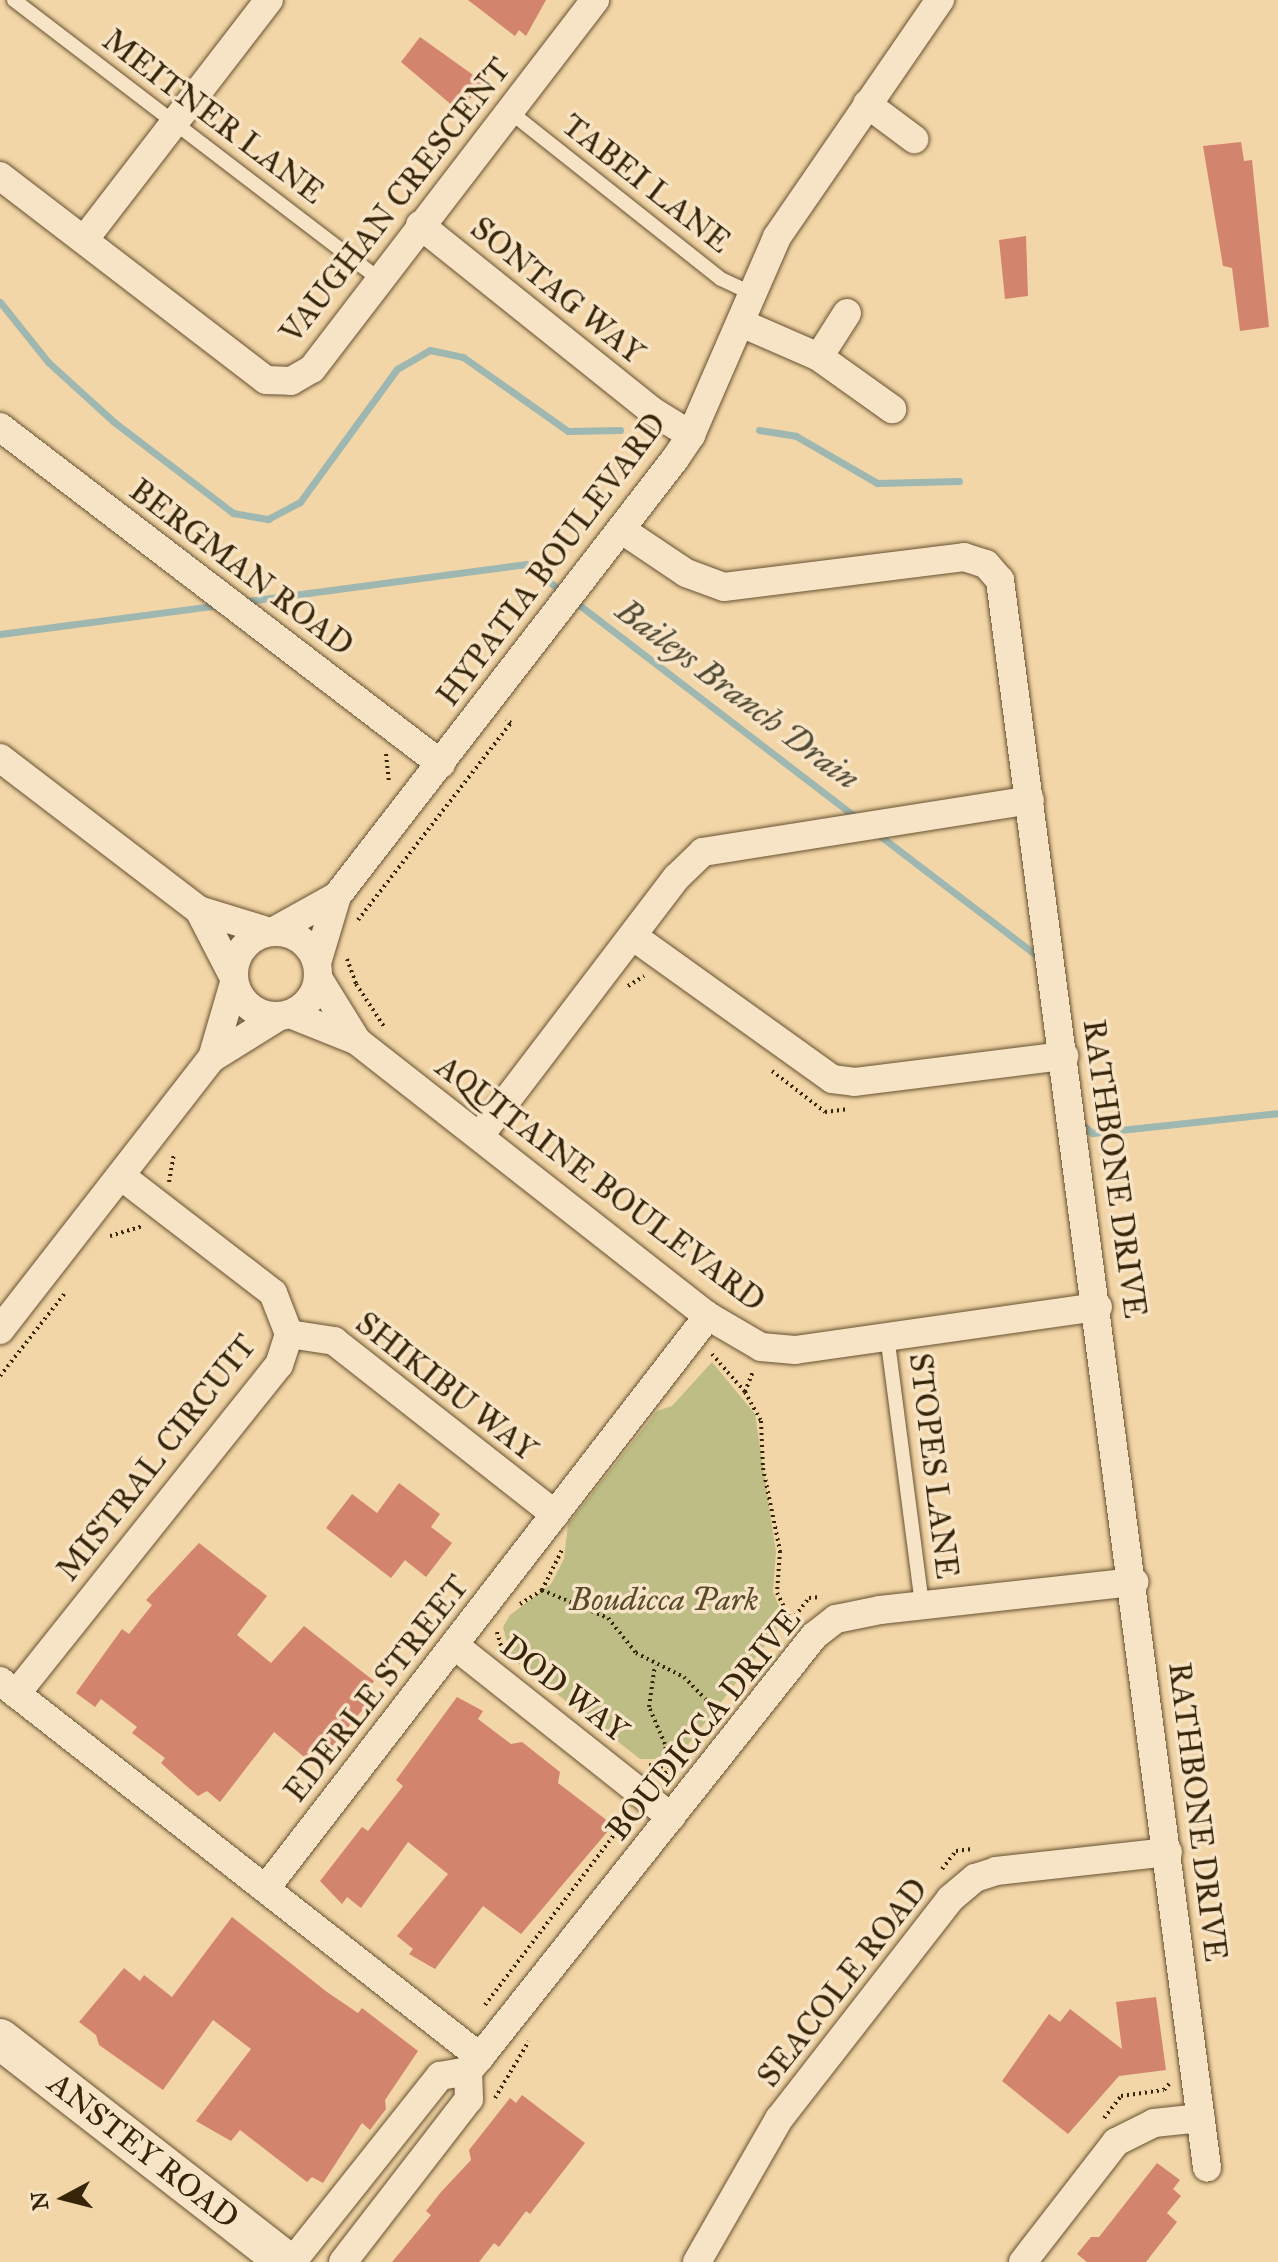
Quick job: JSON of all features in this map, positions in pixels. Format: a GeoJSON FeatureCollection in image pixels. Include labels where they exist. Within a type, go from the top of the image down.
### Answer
{"type":"FeatureCollection","features":[{"type":"Feature","properties":{"kind":"street"},"geometry":{"type":"LineString","coordinates":[[84,240],[269,0]]}},
{"type":"Feature","properties":{"kind":"street","name":"VAUGHAN CRESCENT"},"geometry":{"type":"LineString","coordinates":[[0,176],[266,380],[291,381],[312,369],[595,0]]}},
{"type":"Feature","properties":{"kind":"street","name":"HYPATIA BOULEVARD"},"geometry":{"type":"LineString","coordinates":[[318,970],[338,918],[441,764],[622,530],[691,435],[791,213],[940,0]]}},
{"type":"Feature","properties":{"kind":"street"},"geometry":{"type":"LineString","coordinates":[[867,104],[914,139]]}},
{"type":"Feature","properties":{"kind":"street","name":"SONTAG WAY"},"geometry":{"type":"LineString","coordinates":[[420,225],[652,411],[691,435]]}},
{"type":"Feature","properties":{"kind":"street"},"geometry":{"type":"LineString","coordinates":[[819,357],[847,313]]}},
{"type":"Feature","properties":{"kind":"street"},"geometry":{"type":"LineString","coordinates":[[741,323],[819,357],[892,409]]}},
{"type":"Feature","properties":{"kind":"street","name":"BERGMAN ROAD"},"geometry":{"type":"LineString","coordinates":[[0,427],[441,764]]}},
{"type":"Feature","properties":{"kind":"street","name":"RATHBONE DRIVE"},"geometry":{"type":"LineString","coordinates":[[622,530],[686,573],[724,587],[964,557],[986,564],[1000,580],[1006,604],[1134,1582],[1207,2168]]}},
{"type":"Feature","properties":{"kind":"street"},"geometry":{"type":"LineString","coordinates":[[0,758],[199,910],[301,940],[357,1041]]}},
{"type":"Feature","properties":{"kind":"street"},"geometry":{"type":"LineString","coordinates":[[481,1134],[677,877],[703,852],[1030,800]]}},
{"type":"Feature","properties":{"kind":"street"},"geometry":{"type":"LineString","coordinates":[[199,910],[234,980],[255,1011],[284,1016],[357,1041]]}},
{"type":"Feature","properties":{"kind":"street","name":"HYPATIA BOULEVARD"},"geometry":{"type":"LineString","coordinates":[[272,932],[338,918]]}},
{"type":"Feature","properties":{"kind":"street"},"geometry":{"type":"LineString","coordinates":[[0,1330],[212,1058],[243,947],[272,932]]}},
{"type":"Feature","properties":{"kind":"street"},"geometry":{"type":"LineString","coordinates":[[634,937],[832,1079],[855,1082],[1064,1056]]}},
{"type":"Feature","properties":{"kind":"street"},"geometry":{"type":"LineString","coordinates":[[212,1058],[309,1001],[318,970]]}},
{"type":"Feature","properties":{"kind":"street","name":"AQUITAINE BOULEVARD"},"geometry":{"type":"LineString","coordinates":[[357,1041],[481,1134],[708,1316],[761,1347],[795,1350],[1098,1307]]}},
{"type":"Feature","properties":{"kind":"street","name":"MISTRAL CIRCUIT"},"geometry":{"type":"LineString","coordinates":[[8,1688],[279,1365],[289,1334],[273,1293],[149,1214],[121,1176]]}},
{"type":"Feature","properties":{"kind":"street","name":"EDERLE STREET"},"geometry":{"type":"LineString","coordinates":[[266,1888],[708,1316]]}},
{"type":"Feature","properties":{"kind":"street","name":"SHIKIBU WAY"},"geometry":{"type":"LineString","coordinates":[[289,1334],[334,1341],[555,1514]]}},
{"type":"Feature","properties":{"kind":"street","name":"BOUDICCA DRIVE"},"geometry":{"type":"LineString","coordinates":[[343,2262],[469,2099],[474,2064],[671,1817],[687,1775],[814,1636],[836,1619],[922,1605],[1134,1582]]}},
{"type":"Feature","properties":{"kind":"street","name":"DOD WAY"},"geometry":{"type":"LineString","coordinates":[[454,1645],[671,1817]]}},
{"type":"Feature","properties":{"kind":"street"},"geometry":{"type":"LineString","coordinates":[[8,1688],[266,1888],[474,2064]]}},
{"type":"Feature","properties":{"kind":"street","name":"SEACOLE ROAD"},"geometry":{"type":"LineString","coordinates":[[697,2262],[779,2119],[950,1899],[975,1878],[996,1871],[1168,1852]]}},
{"type":"Feature","properties":{"kind":"street","name":"ANSTEY ROAD"},"geometry":{"type":"LineString","coordinates":[[0,2039],[289,2262]]}},
{"type":"Feature","properties":{"kind":"street","name":"BOUDICCA DRIVE"},"geometry":{"type":"LineString","coordinates":[[289,2262],[440,2076],[474,2064]]}},
{"type":"Feature","properties":{"kind":"street"},"geometry":{"type":"LineString","coordinates":[[1023,2262],[1116,2142],[1154,2123],[1201,2118]]}},
{"type":"Feature","properties":{"kind":"lane","name":"MEITNER LANE"},"geometry":{"type":"LineString","coordinates":[[14,0],[379,279]]}},
{"type":"Feature","properties":{"kind":"lane","name":"TABEI LANE"},"geometry":{"type":"LineString","coordinates":[[509,111],[721,279],[753,294]]}},
{"type":"Feature","properties":{"kind":"lane","name":"STOPES LANE"},"geometry":{"type":"LineString","coordinates":[[887,1335],[922,1605]]}},
{"type":"Feature","properties":{"kind":"path"},"geometry":{"type":"LineString","coordinates":[[397,1037],[356,984],[347,964],[338,918],[372,897],[511,723],[487,706]]}},
{"type":"Feature","properties":{"kind":"path"},"geometry":{"type":"LineString","coordinates":[[382,794],[390,782],[385,747]]}},
{"type":"Feature","properties":{"kind":"path"},"geometry":{"type":"LineString","coordinates":[[620,996],[648,975]]}},
{"type":"Feature","properties":{"kind":"path"},"geometry":{"type":"LineString","coordinates":[[337,1007],[356,984]]}},
{"type":"Feature","properties":{"kind":"path"},"geometry":{"type":"LineString","coordinates":[[766,1066],[825,1112],[857,1108]]}},
{"type":"Feature","properties":{"kind":"path"},"geometry":{"type":"LineString","coordinates":[[103,1243],[113,1231],[149,1214],[173,1175],[171,1157],[179,1145]]}},
{"type":"Feature","properties":{"kind":"path"},"geometry":{"type":"LineString","coordinates":[[149,1214],[154,1234]]}},
{"type":"Feature","properties":{"kind":"path"},"geometry":{"type":"LineString","coordinates":[[0,1376],[75,1280]]}},
{"type":"Feature","properties":{"kind":"path"},"geometry":{"type":"LineString","coordinates":[[712,1354],[745,1392],[761,1421],[763,1468],[780,1551],[777,1593],[791,1621]]}},
{"type":"Feature","properties":{"kind":"path"},"geometry":{"type":"LineString","coordinates":[[745,1392],[755,1367],[766,1369]]}},
{"type":"Feature","properties":{"kind":"path"},"geometry":{"type":"LineString","coordinates":[[542,1590],[608,1618],[636,1653],[684,1677],[719,1713]]}},
{"type":"Feature","properties":{"kind":"path"},"geometry":{"type":"LineString","coordinates":[[655,1665],[649,1707],[665,1744],[668,1767]]}},
{"type":"Feature","properties":{"kind":"path"},"geometry":{"type":"LineString","coordinates":[[937,1876],[956,1851],[987,1848]]}},
{"type":"Feature","properties":{"kind":"path"},"geometry":{"type":"LineString","coordinates":[[490,2105],[509,2081],[531,2036]]}},
{"type":"Feature","properties":{"kind":"path"},"geometry":{"type":"LineString","coordinates":[[1103,2120],[1121,2096],[1164,2090],[1174,2080]]}},
{"type":"Feature","properties":{"kind":"green space","name":"Boudicca Park"},"geometry":{"type":"Polygon","coordinates":[[[712,1362],[755,1414],[776,1552],[773,1592],[785,1620],[677,1759],[640,1759],[511,1658],[503,1627],[510,1615],[551,1584],[564,1559],[568,1524],[657,1411],[672,1406],[712,1362]]]}},
{"type":"Feature","properties":{"kind":"building"},"geometry":{"type":"Polygon","coordinates":[[[468,0],[546,0],[526,36],[519,30],[515,36],[468,0]]]}},
{"type":"Feature","properties":{"kind":"building"},"geometry":{"type":"Polygon","coordinates":[[[420,37],[483,82],[460,112],[401,62],[420,37]]]}},
{"type":"Feature","properties":{"kind":"building"},"geometry":{"type":"Polygon","coordinates":[[[1241,142],[1244,161],[1252,160],[1269,327],[1240,331],[1232,268],[1223,266],[1203,146],[1241,142]]]}},
{"type":"Feature","properties":{"kind":"building"},"geometry":{"type":"Polygon","coordinates":[[[1026,236],[1028,296],[1005,299],[999,240],[1026,236]]]}},
{"type":"Feature","properties":{"kind":"building"},"geometry":{"type":"Polygon","coordinates":[[[399,1483],[440,1514],[431,1527],[452,1543],[426,1577],[405,1560],[391,1578],[326,1528],[352,1494],[377,1513],[399,1483]]]}},
{"type":"Feature","properties":{"kind":"building"},"geometry":{"type":"Polygon","coordinates":[[[199,1543],[267,1596],[237,1635],[271,1663],[304,1626],[374,1681],[362,1697],[368,1703],[327,1753],[320,1748],[309,1761],[274,1732],[220,1802],[207,1791],[198,1796],[161,1763],[165,1758],[132,1733],[137,1727],[101,1699],[95,1707],[76,1693],[122,1629],[129,1634],[152,1605],[146,1600],[199,1543]]]}},
{"type":"Feature","properties":{"kind":"building"},"geometry":{"type":"Polygon","coordinates":[[[457,1697],[483,1711],[478,1719],[511,1744],[522,1742],[560,1772],[558,1783],[613,1825],[521,1934],[483,1906],[435,1969],[409,1954],[413,1949],[397,1936],[448,1874],[408,1842],[361,1908],[347,1897],[342,1904],[320,1881],[362,1827],[368,1831],[403,1786],[396,1780],[457,1697]]]}},
{"type":"Feature","properties":{"kind":"building"},"geometry":{"type":"Polygon","coordinates":[[[232,1917],[327,1992],[358,2013],[362,2008],[418,2051],[385,2100],[386,2109],[370,2130],[362,2123],[323,2183],[312,2177],[307,2182],[240,2130],[231,2141],[196,2121],[251,2049],[213,2020],[163,2090],[99,2045],[96,2035],[79,2022],[124,1968],[140,1981],[144,1975],[172,1997],[232,1917]]]}},
{"type":"Feature","properties":{"kind":"building"},"geometry":{"type":"Polygon","coordinates":[[[1156,1997],[1166,2070],[1119,2076],[1068,2134],[1002,2081],[1049,2014],[1060,2022],[1070,2009],[1122,2049],[1116,2002],[1156,1997]]]}},
{"type":"Feature","properties":{"kind":"building"},"geometry":{"type":"Polygon","coordinates":[[[522,2095],[585,2143],[530,2214],[526,2211],[499,2247],[494,2243],[479,2262],[392,2262],[431,2215],[426,2211],[471,2160],[469,2150],[510,2098],[516,2103],[522,2095]]]}},
{"type":"Feature","properties":{"kind":"building"},"geometry":{"type":"Polygon","coordinates":[[[1157,2163],[1180,2180],[1173,2189],[1181,2196],[1167,2213],[1177,2222],[1146,2262],[1087,2262],[1077,2254],[1091,2237],[1099,2237],[1157,2163]]]}},
{"type":"Feature","properties":{"kind":"waterway"},"geometry":{"type":"LineString","coordinates":[[0,302],[48,362],[114,422],[233,513],[268,519],[300,502],[397,369],[430,350],[463,357],[568,431],[620,430]]}},
{"type":"Feature","properties":{"kind":"waterway"},"geometry":{"type":"LineString","coordinates":[[759,430],[796,436],[877,483],[959,481]]}},
{"type":"Feature","properties":{"kind":"waterway","name":"Baileys Branch Drain"},"geometry":{"type":"LineString","coordinates":[[241,602],[526,564],[564,593]]}},
{"type":"Feature","properties":{"kind":"waterway","name":"Baileys Branch Drain"},"geometry":{"type":"LineString","coordinates":[[574,601],[859,820]]}},
{"type":"Feature","properties":{"kind":"waterway","name":"Baileys Branch Drain"},"geometry":{"type":"LineString","coordinates":[[0,634],[221,605]]}},
{"type":"Feature","properties":{"kind":"waterway","name":"Baileys Branch Drain"},"geometry":{"type":"LineString","coordinates":[[875,832],[1040,958]]}},
{"type":"Feature","properties":{"kind":"waterway","name":"Baileys Branch Drain"},"geometry":{"type":"LineString","coordinates":[[1081,1123],[1092,1133],[1278,1113]]}}]}
